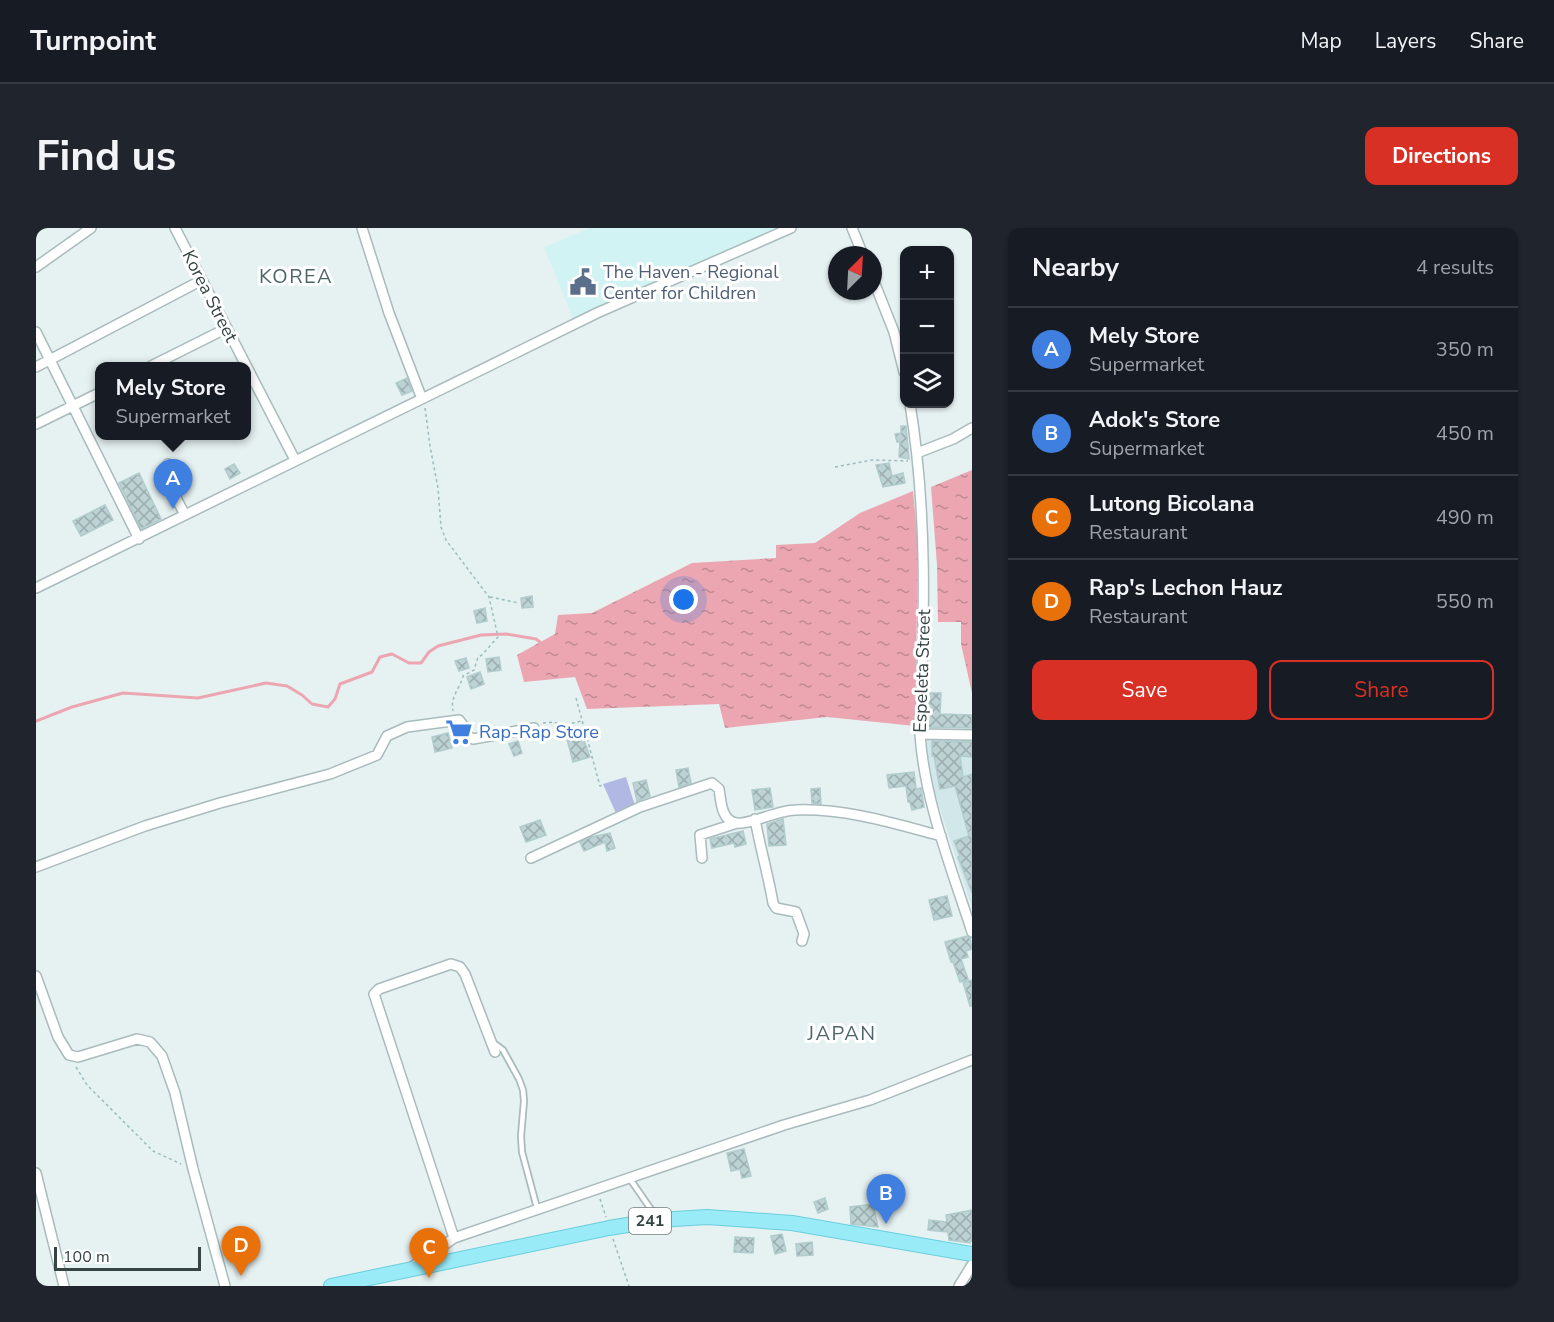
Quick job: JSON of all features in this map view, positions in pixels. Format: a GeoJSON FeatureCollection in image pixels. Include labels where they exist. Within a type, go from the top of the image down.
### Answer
{"type":"FeatureCollection","features":[{"type":"Feature","properties":{"kind":"main road","name":"241"},"geometry":{"type":"LineString","coordinates":[[331,1286],[658,1220],[707,1217],[772,1221],[972,1254]]}},
{"type":"Feature","properties":{"kind":"street"},"geometry":{"type":"LineString","coordinates":[[36,267],[91,228]]}},
{"type":"Feature","properties":{"kind":"street","name":"Korea Street"},"geometry":{"type":"LineString","coordinates":[[175,228],[245,362]]}},
{"type":"Feature","properties":{"kind":"street"},"geometry":{"type":"LineString","coordinates":[[362,228],[389,313],[422,399]]}},
{"type":"Feature","properties":{"kind":"street"},"geometry":{"type":"LineString","coordinates":[[36,588],[597,313],[791,228]]}},
{"type":"Feature","properties":{"kind":"street"},"geometry":{"type":"LineString","coordinates":[[852,228],[859,246]]}},
{"type":"Feature","properties":{"kind":"street"},"geometry":{"type":"LineString","coordinates":[[36,367],[202,280]]}},
{"type":"Feature","properties":{"kind":"street"},"geometry":{"type":"LineString","coordinates":[[881,300],[894,332],[900,356]]}},
{"type":"Feature","properties":{"kind":"street"},"geometry":{"type":"LineString","coordinates":[[159,362],[227,328]]}},
{"type":"Feature","properties":{"kind":"street"},"geometry":{"type":"LineString","coordinates":[[36,332],[139,539]]}},
{"type":"Feature","properties":{"kind":"street","name":"Korea Street"},"geometry":{"type":"LineString","coordinates":[[251,375],[295,460]]}},
{"type":"Feature","properties":{"kind":"street"},"geometry":{"type":"LineString","coordinates":[[36,424],[95,395]]}},
{"type":"Feature","properties":{"kind":"street","name":"Espeleta Street"},"geometry":{"type":"LineString","coordinates":[[911,408],[917,457],[925,578],[921,757],[941,836],[972,932]]}},
{"type":"Feature","properties":{"kind":"street"},"geometry":{"type":"LineString","coordinates":[[917,457],[972,428]]}},
{"type":"Feature","properties":{"kind":"street"},"geometry":{"type":"LineString","coordinates":[[168,464],[172,490],[185,516]]}},
{"type":"Feature","properties":{"kind":"street"},"geometry":{"type":"LineString","coordinates":[[36,867],[145,826],[220,802],[330,774],[377,755],[387,736],[406,727],[456,719],[462,722],[465,734],[473,739],[534,728]]}},
{"type":"Feature","properties":{"kind":"street"},"geometry":{"type":"LineString","coordinates":[[920,734],[972,735]]}},
{"type":"Feature","properties":{"kind":"street"},"geometry":{"type":"LineString","coordinates":[[531,858],[640,807],[712,783],[719,789],[723,813],[728,819],[737,823]]}},
{"type":"Feature","properties":{"kind":"street"},"geometry":{"type":"LineString","coordinates":[[702,858],[700,835],[786,810],[864,816],[941,836]]}},
{"type":"Feature","properties":{"kind":"street"},"geometry":{"type":"LineString","coordinates":[[755,819],[773,903],[776,908],[796,912],[804,934],[802,940]]}},
{"type":"Feature","properties":{"kind":"street"},"geometry":{"type":"LineString","coordinates":[[454,1238],[374,994],[379,989],[451,964],[456,965],[465,974],[495,1052]]}},
{"type":"Feature","properties":{"kind":"street"},"geometry":{"type":"LineString","coordinates":[[36,976],[58,1037],[69,1055],[78,1057],[137,1039],[150,1042],[162,1056],[175,1093],[225,1286]]}},
{"type":"Feature","properties":{"kind":"street"},"geometry":{"type":"LineString","coordinates":[[408,1270],[454,1238],[784,1125],[895,1091],[972,1060]]}},
{"type":"Feature","properties":{"kind":"street"},"geometry":{"type":"LineString","coordinates":[[36,1173],[64,1286]]}},
{"type":"Feature","properties":{"kind":"street"},"geometry":{"type":"LineString","coordinates":[[959,1286],[972,1265]]}},
{"type":"Feature","properties":{"kind":"lane"},"geometry":{"type":"LineString","coordinates":[[490,1041],[503,1050],[523,1090],[522,1152],[537,1208]]}},
{"type":"Feature","properties":{"kind":"lane"},"geometry":{"type":"LineString","coordinates":[[630,1179],[658,1220]]}},
{"type":"Feature","properties":{"kind":"path"},"geometry":{"type":"LineString","coordinates":[[422,399],[427,414],[438,488],[441,527],[446,540],[489,597],[498,637],[478,657],[474,670],[463,676],[452,704],[456,719]]}},
{"type":"Feature","properties":{"kind":"path"},"geometry":{"type":"LineString","coordinates":[[836,467],[872,460],[917,457]]}},
{"type":"Feature","properties":{"kind":"path"},"geometry":{"type":"LineString","coordinates":[[489,597],[519,603]]}},
{"type":"Feature","properties":{"kind":"path"},"geometry":{"type":"LineString","coordinates":[[576,698],[600,786],[603,785]]}},
{"type":"Feature","properties":{"kind":"path"},"geometry":{"type":"LineString","coordinates":[[534,728],[542,723],[554,722],[563,726],[582,721]]}},
{"type":"Feature","properties":{"kind":"path"},"geometry":{"type":"LineString","coordinates":[[69,1055],[87,1085],[153,1151],[193,1169]]}},
{"type":"Feature","properties":{"kind":"shaded area"},"geometry":{"type":"Polygon","coordinates":[[[590,228],[780,228],[574,321],[544,247],[590,228]]]}},
{"type":"Feature","properties":{"kind":"shaded area"},"geometry":{"type":"Polygon","coordinates":[[[927,738],[972,738],[972,908],[935,793],[927,756],[927,738]]]}},
{"type":"Feature","properties":{"kind":"shaded area"},"geometry":{"type":"Polygon","coordinates":[[[626,777],[637,812],[619,820],[603,784],[626,777]]]}},
{"type":"Feature","properties":{"kind":"water"},"geometry":{"type":"Polygon","coordinates":[[[972,470],[972,693],[961,644],[961,622],[938,622],[937,565],[931,487],[972,470]]]}},
{"type":"Feature","properties":{"kind":"water"},"geometry":{"type":"Polygon","coordinates":[[[913,491],[918,544],[915,726],[827,717],[725,728],[719,704],[587,709],[575,677],[524,682],[517,655],[555,634],[558,615],[592,613],[692,563],[776,558],[776,545],[815,543],[860,513],[913,491]]]}},
{"type":"Feature","properties":{"kind":"building"},"geometry":{"type":"Polygon","coordinates":[[[407,378],[412,391],[402,395],[396,383],[407,378]]]}},
{"type":"Feature","properties":{"kind":"building"},"geometry":{"type":"Polygon","coordinates":[[[901,426],[906,426],[909,459],[899,457],[900,442],[897,442],[895,434],[901,433],[901,426]]]}},
{"type":"Feature","properties":{"kind":"building"},"geometry":{"type":"Polygon","coordinates":[[[889,463],[892,476],[903,473],[905,483],[883,487],[876,465],[889,463]]]}},
{"type":"Feature","properties":{"kind":"building"},"geometry":{"type":"Polygon","coordinates":[[[234,464],[240,473],[230,479],[225,469],[234,464]]]}},
{"type":"Feature","properties":{"kind":"building"},"geometry":{"type":"Polygon","coordinates":[[[139,473],[161,519],[141,529],[119,483],[139,473]]]}},
{"type":"Feature","properties":{"kind":"building"},"geometry":{"type":"Polygon","coordinates":[[[105,505],[113,520],[81,536],[73,521],[105,505]]]}},
{"type":"Feature","properties":{"kind":"building"},"geometry":{"type":"Polygon","coordinates":[[[532,596],[533,607],[522,608],[521,598],[532,596]]]}},
{"type":"Feature","properties":{"kind":"building"},"geometry":{"type":"Polygon","coordinates":[[[485,608],[487,621],[477,623],[474,611],[485,608]]]}},
{"type":"Feature","properties":{"kind":"building"},"geometry":{"type":"Polygon","coordinates":[[[499,657],[501,670],[488,672],[486,659],[499,657]]]}},
{"type":"Feature","properties":{"kind":"building"},"geometry":{"type":"Polygon","coordinates":[[[466,658],[469,668],[459,671],[455,661],[466,658]]]}},
{"type":"Feature","properties":{"kind":"building"},"geometry":{"type":"Polygon","coordinates":[[[480,672],[484,684],[471,689],[467,677],[480,672]]]}},
{"type":"Feature","properties":{"kind":"building"},"geometry":{"type":"Polygon","coordinates":[[[929,693],[941,693],[940,714],[972,715],[972,728],[928,727],[929,693]]]}},
{"type":"Feature","properties":{"kind":"building"},"geometry":{"type":"Polygon","coordinates":[[[448,733],[452,748],[435,752],[432,737],[448,733]]]}},
{"type":"Feature","properties":{"kind":"building"},"geometry":{"type":"Polygon","coordinates":[[[582,735],[590,757],[573,762],[567,739],[582,735]]]}},
{"type":"Feature","properties":{"kind":"building"},"geometry":{"type":"Polygon","coordinates":[[[518,741],[522,753],[514,756],[509,744],[518,741]]]}},
{"type":"Feature","properties":{"kind":"building"},"geometry":{"type":"Polygon","coordinates":[[[932,741],[972,742],[972,757],[960,756],[963,777],[972,774],[972,893],[954,841],[969,836],[955,786],[940,789],[934,756],[932,756],[932,741]]]}},
{"type":"Feature","properties":{"kind":"building"},"geometry":{"type":"Polygon","coordinates":[[[688,768],[691,783],[679,787],[676,770],[688,768]]]}},
{"type":"Feature","properties":{"kind":"building"},"geometry":{"type":"Polygon","coordinates":[[[914,772],[916,789],[921,788],[924,807],[912,810],[908,802],[906,786],[889,788],[887,775],[914,772]]]}},
{"type":"Feature","properties":{"kind":"building"},"geometry":{"type":"Polygon","coordinates":[[[646,780],[650,796],[637,801],[633,783],[646,780]]]}},
{"type":"Feature","properties":{"kind":"building"},"geometry":{"type":"Polygon","coordinates":[[[770,788],[773,807],[755,810],[752,790],[770,788]]]}},
{"type":"Feature","properties":{"kind":"building"},"geometry":{"type":"Polygon","coordinates":[[[820,788],[821,804],[812,803],[811,789],[820,788]]]}},
{"type":"Feature","properties":{"kind":"building"},"geometry":{"type":"Polygon","coordinates":[[[783,819],[786,845],[769,846],[767,824],[783,819]]]}},
{"type":"Feature","properties":{"kind":"building"},"geometry":{"type":"Polygon","coordinates":[[[540,820],[546,835],[526,842],[520,827],[540,820]]]}},
{"type":"Feature","properties":{"kind":"building"},"geometry":{"type":"Polygon","coordinates":[[[743,831],[746,844],[735,847],[734,843],[712,848],[710,839],[743,831]]]}},
{"type":"Feature","properties":{"kind":"building"},"geometry":{"type":"Polygon","coordinates":[[[610,833],[615,848],[607,851],[605,842],[584,851],[580,842],[610,833]]]}},
{"type":"Feature","properties":{"kind":"building"},"geometry":{"type":"Polygon","coordinates":[[[947,896],[952,916],[934,920],[929,900],[947,896]]]}},
{"type":"Feature","properties":{"kind":"building"},"geometry":{"type":"Polygon","coordinates":[[[967,936],[970,938],[972,949],[966,951],[968,957],[961,959],[968,979],[960,982],[945,942],[967,936]]]}},
{"type":"Feature","properties":{"kind":"building"},"geometry":{"type":"Polygon","coordinates":[[[972,980],[972,1006],[970,1006],[963,982],[972,980]]]}},
{"type":"Feature","properties":{"kind":"building"},"geometry":{"type":"Polygon","coordinates":[[[744,1149],[751,1176],[742,1178],[740,1169],[731,1171],[727,1153],[744,1149]]]}},
{"type":"Feature","properties":{"kind":"building"},"geometry":{"type":"Polygon","coordinates":[[[825,1198],[828,1209],[818,1213],[814,1202],[825,1198]]]}},
{"type":"Feature","properties":{"kind":"building"},"geometry":{"type":"Polygon","coordinates":[[[873,1204],[878,1227],[851,1224],[850,1207],[873,1204]]]}},
{"type":"Feature","properties":{"kind":"building"},"geometry":{"type":"Polygon","coordinates":[[[972,1210],[972,1241],[970,1243],[949,1240],[948,1232],[928,1230],[929,1220],[947,1222],[946,1215],[972,1210]]]}},
{"type":"Feature","properties":{"kind":"building"},"geometry":{"type":"Polygon","coordinates":[[[782,1234],[786,1251],[775,1254],[771,1236],[782,1234]]]}},
{"type":"Feature","properties":{"kind":"building"},"geometry":{"type":"Polygon","coordinates":[[[735,1237],[754,1238],[753,1253],[734,1252],[735,1237]]]}},
{"type":"Feature","properties":{"kind":"building"},"geometry":{"type":"Polygon","coordinates":[[[812,1242],[813,1255],[797,1256],[796,1244],[812,1242]]]}},
{"type":"Feature","properties":{"kind":"waterway"},"geometry":{"type":"LineString","coordinates":[[36,721],[72,707],[123,693],[198,698],[266,683],[287,686],[312,704],[328,707],[335,699],[340,684],[372,672],[380,657],[392,654],[409,663],[421,663],[429,652],[438,646],[481,635],[506,634],[536,639],[540,642]]}},
{"type":"Feature","properties":{"kind":"place","name":"The Haven - Regional Center for Children"},"geometry":{"type":"Point","coordinates":[583,282]}},
{"type":"Feature","properties":{"kind":"place","name":"Mely Store"},"geometry":{"type":"Point","coordinates":[173,509]}},
{"type":"Feature","properties":{"kind":"place","name":"Rap-Rap Store"},"geometry":{"type":"Point","coordinates":[459,732]}},
{"type":"Feature","properties":{"kind":"place","name":"Adok's Store"},"geometry":{"type":"Point","coordinates":[886,1224]}},
{"type":"Feature","properties":{"kind":"place","name":"Rap's Lechon Hauz"},"geometry":{"type":"Point","coordinates":[241,1276]}},
{"type":"Feature","properties":{"kind":"place","name":"Lutong Bicolana"},"geometry":{"type":"Point","coordinates":[429,1278]}},
{"type":"Feature","properties":{"kind":"district","name":"KOREA"},"geometry":{"type":"Point","coordinates":[296,276]}},
{"type":"Feature","properties":{"kind":"district","name":"JAPAN"},"geometry":{"type":"Point","coordinates":[842,1033]}}]}
